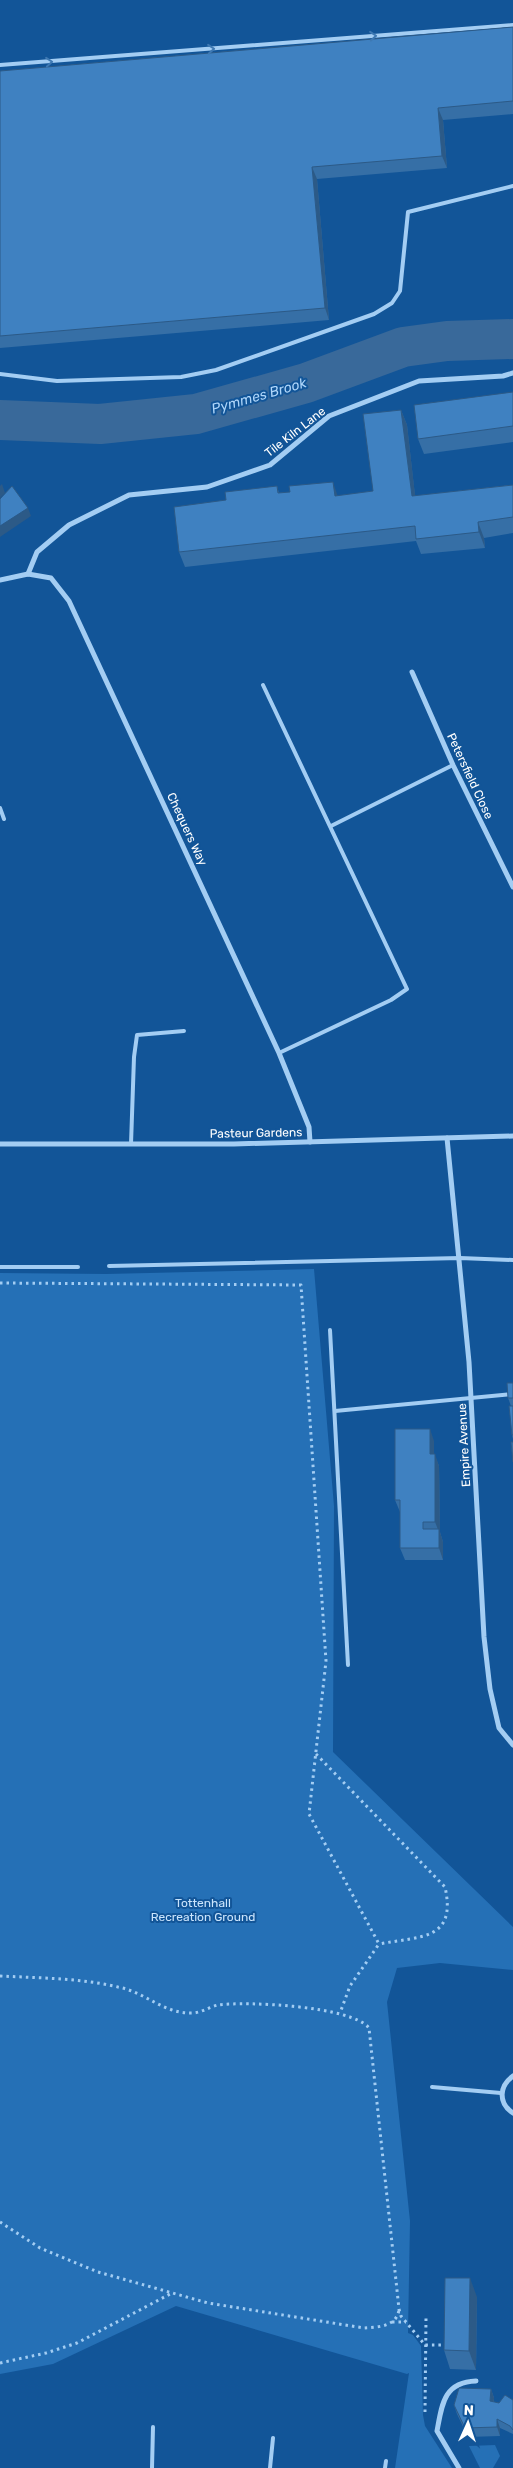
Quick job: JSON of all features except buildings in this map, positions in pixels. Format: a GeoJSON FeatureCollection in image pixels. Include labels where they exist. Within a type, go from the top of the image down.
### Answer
{"type":"FeatureCollection","features":[{"type":"Feature","properties":{"kind":"street","name":"Tile Kiln Lane"},"geometry":{"type":"LineString","coordinates":[[28,574],[37,552],[69,525],[129,495],[207,487],[270,465],[329,416],[419,381],[503,376],[513,373]]}},
{"type":"Feature","properties":{"kind":"street","name":"Chequers Way"},"geometry":{"type":"LineString","coordinates":[[0,580],[28,574],[51,578],[69,601],[279,1053],[309,1127],[310,1142]]}},
{"type":"Feature","properties":{"kind":"street","name":"Petersfield Close"},"geometry":{"type":"LineString","coordinates":[[412,672],[453,765],[513,887]]}},
{"type":"Feature","properties":{"kind":"street","name":"Pasteur Gardens"},"geometry":{"type":"LineString","coordinates":[[0,1144],[310,1142],[513,1136]]}},
{"type":"Feature","properties":{"kind":"street","name":"Empire Avenue"},"geometry":{"type":"LineString","coordinates":[[447,1138],[460,1258],[471,1397],[484,1637],[490,1689],[499,1728],[513,1745]]}},
{"type":"Feature","properties":{"kind":"street"},"geometry":{"type":"LineString","coordinates":[[513,2076],[507,2080],[502,2093],[504,2104],[513,2113]]}},
{"type":"Feature","properties":{"kind":"street"},"geometry":{"type":"LineString","coordinates":[[459,2468],[437,2431],[441,2407],[448,2392],[461,2381],[476,2380]]}},
{"type":"Feature","properties":{"kind":"lane"},"geometry":{"type":"LineString","coordinates":[[0,65],[513,25]]}},
{"type":"Feature","properties":{"kind":"lane"},"geometry":{"type":"LineString","coordinates":[[0,374],[58,382],[181,377],[216,370],[374,314],[392,303],[400,291],[408,212],[513,186]]}},
{"type":"Feature","properties":{"kind":"lane"},"geometry":{"type":"LineString","coordinates":[[263,685],[331,826],[406,989],[391,1000],[279,1053]]}},
{"type":"Feature","properties":{"kind":"lane"},"geometry":{"type":"LineString","coordinates":[[331,826],[453,765]]}},
{"type":"Feature","properties":{"kind":"lane"},"geometry":{"type":"LineString","coordinates":[[0,808],[4,819]]}},
{"type":"Feature","properties":{"kind":"lane"},"geometry":{"type":"LineString","coordinates":[[132,1144],[134,1057],[137,1035],[184,1031]]}},
{"type":"Feature","properties":{"kind":"lane"},"geometry":{"type":"LineString","coordinates":[[110,1266],[460,1258],[513,1260]]}},
{"type":"Feature","properties":{"kind":"lane"},"geometry":{"type":"LineString","coordinates":[[0,1266],[78,1267]]}},
{"type":"Feature","properties":{"kind":"lane"},"geometry":{"type":"LineString","coordinates":[[330,1330],[348,1665]]}},
{"type":"Feature","properties":{"kind":"lane"},"geometry":{"type":"LineString","coordinates":[[335,1411],[513,1394]]}},
{"type":"Feature","properties":{"kind":"lane"},"geometry":{"type":"LineString","coordinates":[[432,2087],[502,2093]]}},
{"type":"Feature","properties":{"kind":"lane"},"geometry":{"type":"LineString","coordinates":[[152,2468],[153,2427]]}},
{"type":"Feature","properties":{"kind":"lane"},"geometry":{"type":"LineString","coordinates":[[270,2468],[273,2438]]}},
{"type":"Feature","properties":{"kind":"lane"},"geometry":{"type":"LineString","coordinates":[[385,2468],[386,2462]]}},
{"type":"Feature","properties":{"kind":"path"},"geometry":{"type":"LineString","coordinates":[[0,1283],[301,1284],[326,1661],[309,1814],[379,1944]]}},
{"type":"Feature","properties":{"kind":"path"},"geometry":{"type":"LineString","coordinates":[[316,1753],[445,1887],[449,1905],[446,1922],[435,1932],[379,1944],[350,1986],[340,2013]]}},
{"type":"Feature","properties":{"kind":"path"},"geometry":{"type":"LineString","coordinates":[[0,1976],[49,1978],[116,1986],[138,1992],[170,2010],[193,2013],[217,2005],[254,2004],[340,2013],[363,2021],[368,2028],[399,2309],[398,2316],[392,2322]]}},
{"type":"Feature","properties":{"kind":"path"},"geometry":{"type":"LineString","coordinates":[[0,2222],[40,2248],[81,2266],[208,2303],[364,2328],[382,2326],[399,2320],[406,2322]]}},
{"type":"Feature","properties":{"kind":"path"},"geometry":{"type":"LineString","coordinates":[[0,2363],[46,2353],[77,2343],[172,2293]]}},
{"type":"Feature","properties":{"kind":"path"},"geometry":{"type":"LineString","coordinates":[[399,2309],[406,2322],[425,2345]]}},
{"type":"Feature","properties":{"kind":"path"},"geometry":{"type":"LineString","coordinates":[[426,2318],[425,2415],[437,2431]]}},
{"type":"Feature","properties":{"kind":"path"},"geometry":{"type":"LineString","coordinates":[[425,2345],[451,2345]]}},
{"type":"Feature","properties":{"kind":"green space","name":"Tottenhall Recreation Ground"},"geometry":{"type":"Polygon","coordinates":[[[314,1269],[334,1506],[333,1752],[513,1927],[513,1970],[440,1963],[397,1968],[387,2002],[410,2221],[408,2333],[413,2335],[421,2346],[425,2426],[452,2468],[395,2468],[409,2373],[407,2374],[176,2306],[53,2364],[0,2374],[0,1273],[106,1274],[314,1269]]]}},
{"type":"Feature","properties":{"kind":"green space"},"geometry":{"type":"Polygon","coordinates":[[[495,2445],[500,2456],[493,2468],[480,2468],[469,2446],[495,2445]]]}},
{"type":"Feature","properties":{"kind":"waterway","name":"Pymmes Brook"},"geometry":{"type":"LineString","coordinates":[[0,420],[100,424],[196,414],[306,383],[403,347],[447,341],[513,339]]}}]}
